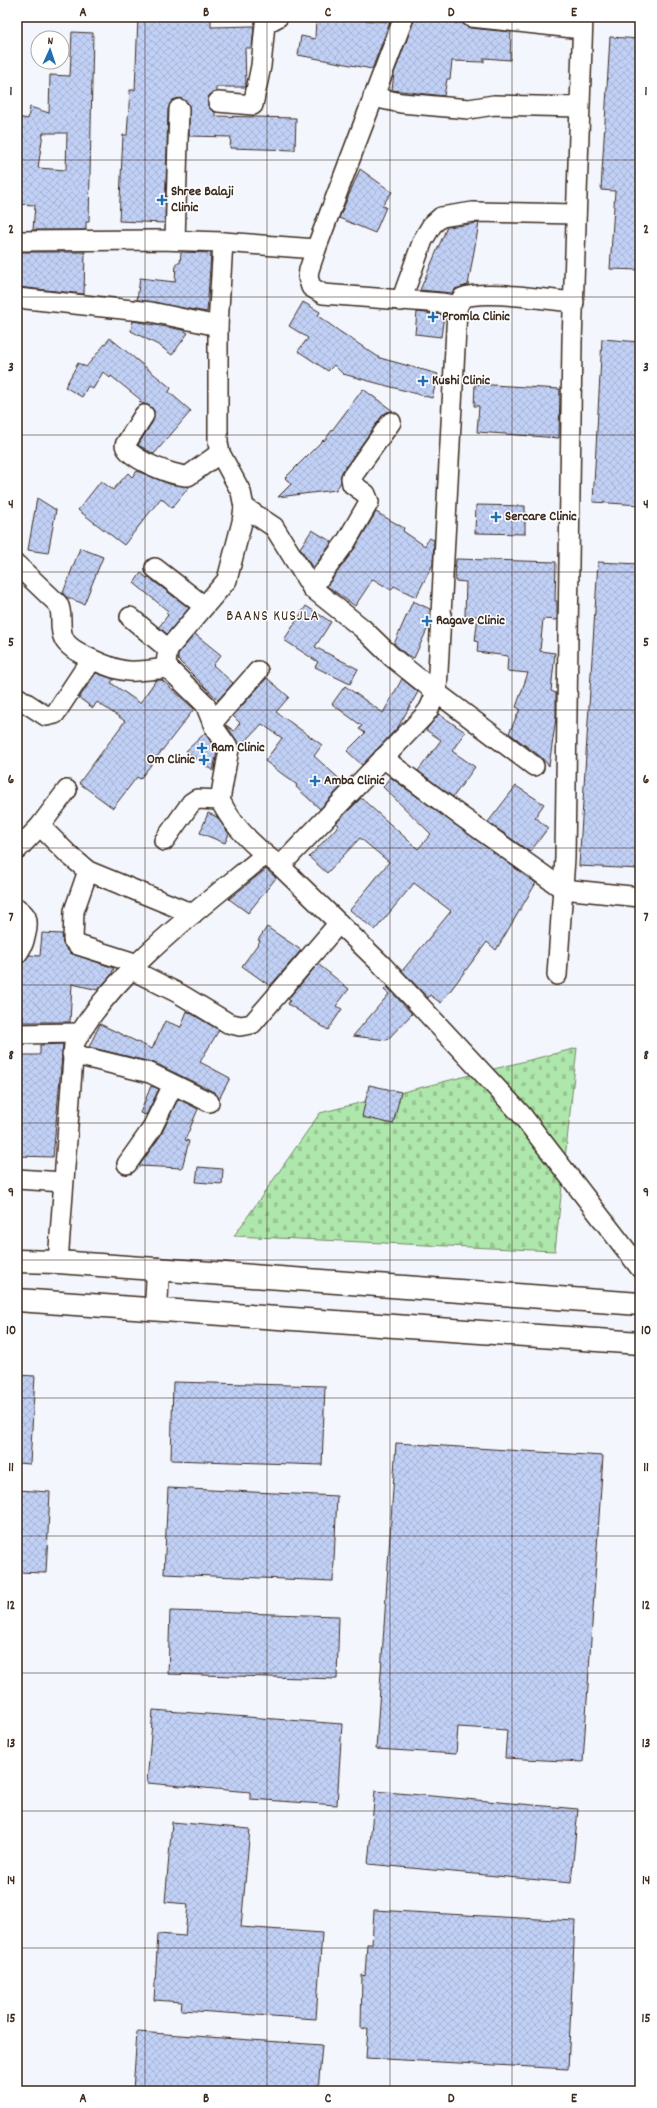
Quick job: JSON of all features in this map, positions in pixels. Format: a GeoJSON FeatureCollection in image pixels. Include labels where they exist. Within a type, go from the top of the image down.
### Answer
{"type":"FeatureCollection","features":[{"type":"Feature","properties":{"kind":"street"},"geometry":{"type":"LineString","coordinates":[[218,102],[253,105],[262,66],[265,24],[278,17]]}},
{"type":"Feature","properties":{"kind":"street"},"geometry":{"type":"LineString","coordinates":[[404,17],[316,249],[308,277],[314,290],[323,294],[441,303],[450,304],[457,308]]}},
{"type":"Feature","properties":{"kind":"street"},"geometry":{"type":"LineString","coordinates":[[471,17],[583,23],[579,107],[574,302],[566,835],[557,975]]}},
{"type":"Feature","properties":{"kind":"street"},"geometry":{"type":"LineString","coordinates":[[373,97],[401,103],[469,109],[494,105],[579,107]]}},
{"type":"Feature","properties":{"kind":"street"},"geometry":{"type":"LineString","coordinates":[[175,240],[179,109]]}},
{"type":"Feature","properties":{"kind":"street"},"geometry":{"type":"LineString","coordinates":[[401,300],[423,240],[432,225],[441,217],[473,212],[576,214]]}},
{"type":"Feature","properties":{"kind":"street"},"geometry":{"type":"LineString","coordinates":[[17,241],[175,240],[316,249]]}},
{"type":"Feature","properties":{"kind":"street"},"geometry":{"type":"LineString","coordinates":[[223,242],[218,326],[218,443],[220,453],[241,492],[244,507],[242,522],[227,580],[168,649],[166,663],[168,668],[205,704],[229,752],[220,800],[236,824],[382,965],[521,1114],[640,1268]]}},
{"type":"Feature","properties":{"kind":"street"},"geometry":{"type":"LineString","coordinates":[[58,1262],[72,1054],[74,1044],[80,1033],[92,1015],[135,967],[193,914],[272,860],[383,758],[426,713],[438,691],[458,314],[457,308],[462,298],[493,295],[574,302]]}},
{"type":"Feature","properties":{"kind":"street"},"geometry":{"type":"LineString","coordinates":[[17,298],[151,312],[218,326]]}},
{"type":"Feature","properties":{"kind":"street"},"geometry":{"type":"LineString","coordinates":[[144,414],[124,445],[130,454],[164,471],[188,476],[220,453]]}},
{"type":"Feature","properties":{"kind":"street"},"geometry":{"type":"LineString","coordinates":[[312,588],[346,542],[369,502],[366,494],[352,484],[351,478],[390,422]]}},
{"type":"Feature","properties":{"kind":"street"},"geometry":{"type":"LineString","coordinates":[[244,507],[274,527],[312,588],[362,628],[393,658],[534,766]]}},
{"type":"Feature","properties":{"kind":"street"},"geometry":{"type":"LineString","coordinates":[[17,565],[58,604],[60,608],[64,642],[93,660],[128,671],[168,668]]}},
{"type":"Feature","properties":{"kind":"street"},"geometry":{"type":"LineString","coordinates":[[155,568],[204,606]]}},
{"type":"Feature","properties":{"kind":"street"},"geometry":{"type":"LineString","coordinates":[[130,616],[168,649]]}},
{"type":"Feature","properties":{"kind":"street"},"geometry":{"type":"LineString","coordinates":[[17,697],[46,716],[55,714],[82,673],[93,660]]}},
{"type":"Feature","properties":{"kind":"street"},"geometry":{"type":"LineString","coordinates":[[213,722],[258,671]]}},
{"type":"Feature","properties":{"kind":"street"},"geometry":{"type":"LineString","coordinates":[[383,758],[563,889],[640,897]]}},
{"type":"Feature","properties":{"kind":"street"},"geometry":{"type":"LineString","coordinates":[[17,850],[40,826],[67,790]]}},
{"type":"Feature","properties":{"kind":"street"},"geometry":{"type":"LineString","coordinates":[[164,841],[191,803],[198,799],[220,800]]}},
{"type":"Feature","properties":{"kind":"street"},"geometry":{"type":"LineString","coordinates":[[40,826],[68,855],[88,871],[193,914]]}},
{"type":"Feature","properties":{"kind":"street"},"geometry":{"type":"LineString","coordinates":[[88,871],[74,911],[73,940],[78,945],[135,967],[228,1023],[240,1026],[252,1024],[339,923]]}},
{"type":"Feature","properties":{"kind":"street"},"geometry":{"type":"LineString","coordinates":[[17,908],[25,915],[27,924],[20,950],[17,954]]}},
{"type":"Feature","properties":{"kind":"street"},"geometry":{"type":"LineString","coordinates":[[17,1034],[80,1033]]}},
{"type":"Feature","properties":{"kind":"street"},"geometry":{"type":"LineString","coordinates":[[72,1054],[150,1073],[209,1102]]}},
{"type":"Feature","properties":{"kind":"street"},"geometry":{"type":"LineString","coordinates":[[127,1164],[151,1130],[173,1085]]}},
{"type":"Feature","properties":{"kind":"street"},"geometry":{"type":"LineString","coordinates":[[17,1179],[64,1182]]}},
{"type":"Feature","properties":{"kind":"street"},"geometry":{"type":"LineString","coordinates":[[17,1261],[58,1262],[640,1304]]}},
{"type":"Feature","properties":{"kind":"street"},"geometry":{"type":"LineString","coordinates":[[156,1309],[158,1269]]}},
{"type":"Feature","properties":{"kind":"street"},"geometry":{"type":"LineString","coordinates":[[17,1300],[640,1343]]}},
{"type":"Feature","properties":{"kind":"green space"},"geometry":{"type":"Polygon","coordinates":[[[577,1048],[555,1251],[234,1236],[320,1113],[577,1048]]]}},
{"type":"Feature","properties":{"kind":"building"},"geometry":{"type":"Polygon","coordinates":[[[138,17],[211,17],[211,27],[254,26],[252,48],[245,48],[246,87],[216,87],[216,92],[209,96],[208,106],[215,112],[215,116],[296,118],[295,150],[230,148],[231,137],[189,136],[189,104],[180,98],[173,100],[168,109],[165,223],[119,221],[123,135],[127,135],[130,90],[135,90],[138,17]]]}},
{"type":"Feature","properties":{"kind":"building"},"geometry":{"type":"Polygon","coordinates":[[[316,17],[390,22],[372,69],[298,55],[301,36],[315,39],[316,17]]]}},
{"type":"Feature","properties":{"kind":"building"},"geometry":{"type":"Polygon","coordinates":[[[442,17],[455,17],[454,23],[462,23],[470,28],[511,32],[510,60],[484,58],[484,62],[452,61],[450,79],[447,79],[444,96],[392,90],[394,73],[415,18],[442,19],[442,17]]]}},
{"type":"Feature","properties":{"kind":"building"},"geometry":{"type":"Polygon","coordinates":[[[72,32],[93,33],[89,222],[86,222],[86,230],[33,230],[35,205],[17,204],[17,117],[28,119],[30,107],[49,113],[50,75],[70,76],[72,32]],[[43,133],[38,168],[66,170],[67,133],[43,133]]]}},
{"type":"Feature","properties":{"kind":"building"},"geometry":{"type":"Polygon","coordinates":[[[610,37],[640,39],[640,270],[610,269],[615,191],[601,190],[610,37]]]}},
{"type":"Feature","properties":{"kind":"building"},"geometry":{"type":"Polygon","coordinates":[[[360,169],[392,192],[382,206],[386,207],[375,233],[339,218],[360,169]]]}},
{"type":"Feature","properties":{"kind":"building"},"geometry":{"type":"Polygon","coordinates":[[[479,223],[468,285],[455,289],[452,293],[420,290],[447,227],[479,223]]]}},
{"type":"Feature","properties":{"kind":"building"},"geometry":{"type":"Polygon","coordinates":[[[17,252],[85,252],[84,294],[17,287],[17,252]]]}},
{"type":"Feature","properties":{"kind":"building"},"geometry":{"type":"Polygon","coordinates":[[[181,252],[211,253],[207,312],[137,300],[140,278],[175,282],[176,263],[180,263],[181,252]]]}},
{"type":"Feature","properties":{"kind":"building"},"geometry":{"type":"Polygon","coordinates":[[[303,302],[320,312],[318,316],[380,358],[438,374],[432,398],[343,374],[334,365],[328,371],[298,351],[308,338],[289,326],[303,302]]]}},
{"type":"Feature","properties":{"kind":"building"},"geometry":{"type":"Polygon","coordinates":[[[417,312],[444,315],[441,337],[415,334],[417,312]]]}},
{"type":"Feature","properties":{"kind":"building"},"geometry":{"type":"Polygon","coordinates":[[[133,321],[183,330],[188,333],[172,355],[160,346],[131,331],[133,321]]]}},
{"type":"Feature","properties":{"kind":"building"},"geometry":{"type":"Polygon","coordinates":[[[110,338],[171,388],[169,392],[191,411],[154,454],[138,445],[153,421],[154,410],[150,406],[139,402],[141,400],[111,376],[110,378],[103,372],[93,389],[88,386],[82,397],[65,387],[78,363],[86,367],[110,338]]]}},
{"type":"Feature","properties":{"kind":"building"},"geometry":{"type":"Polygon","coordinates":[[[602,339],[640,342],[640,505],[593,502],[602,339]]]}},
{"type":"Feature","properties":{"kind":"building"},"geometry":{"type":"Polygon","coordinates":[[[475,384],[560,389],[559,438],[477,432],[479,406],[474,406],[475,384]]]}},
{"type":"Feature","properties":{"kind":"building"},"geometry":{"type":"Polygon","coordinates":[[[363,389],[393,411],[387,412],[382,416],[342,472],[341,482],[336,490],[278,497],[291,484],[285,478],[323,440],[324,441],[363,389]]]}},
{"type":"Feature","properties":{"kind":"building"},"geometry":{"type":"Polygon","coordinates":[[[137,471],[169,484],[189,487],[172,508],[161,498],[124,545],[78,510],[101,481],[113,490],[128,473],[132,477],[137,471]]]}},
{"type":"Feature","properties":{"kind":"building"},"geometry":{"type":"Polygon","coordinates":[[[37,498],[56,510],[48,553],[28,550],[37,498]]]}},
{"type":"Feature","properties":{"kind":"building"},"geometry":{"type":"Polygon","coordinates":[[[476,505],[525,506],[525,534],[475,533],[476,505]]]}},
{"type":"Feature","properties":{"kind":"building"},"geometry":{"type":"Polygon","coordinates":[[[376,512],[404,528],[403,531],[425,546],[429,538],[434,540],[433,564],[416,597],[394,586],[391,590],[373,579],[355,606],[327,586],[355,548],[376,512]]]}},
{"type":"Feature","properties":{"kind":"building"},"geometry":{"type":"Polygon","coordinates":[[[312,530],[332,542],[313,568],[300,548],[312,530]]]}},
{"type":"Feature","properties":{"kind":"building"},"geometry":{"type":"Polygon","coordinates":[[[80,548],[103,557],[84,604],[66,597],[63,593],[80,548]]]}},
{"type":"Feature","properties":{"kind":"building"},"geometry":{"type":"Polygon","coordinates":[[[456,559],[556,562],[555,601],[557,601],[557,620],[543,619],[540,651],[555,653],[551,691],[556,693],[556,718],[549,766],[541,757],[509,733],[520,709],[516,707],[528,673],[507,671],[508,656],[477,652],[478,642],[475,641],[478,616],[465,616],[466,582],[455,581],[456,559]]]}},
{"type":"Feature","properties":{"kind":"building"},"geometry":{"type":"Polygon","coordinates":[[[598,562],[640,564],[640,869],[579,866],[598,562]]]}},
{"type":"Feature","properties":{"kind":"building"},"geometry":{"type":"Polygon","coordinates":[[[141,573],[189,608],[167,634],[159,627],[168,615],[166,613],[168,611],[134,583],[141,573]]]}},
{"type":"Feature","properties":{"kind":"building"},"geometry":{"type":"Polygon","coordinates":[[[413,601],[430,609],[430,623],[414,658],[407,655],[394,644],[413,601]]]}},
{"type":"Feature","properties":{"kind":"building"},"geometry":{"type":"Polygon","coordinates":[[[306,606],[331,622],[315,647],[358,669],[350,684],[315,667],[318,662],[284,640],[306,606]]]}},
{"type":"Feature","properties":{"kind":"building"},"geometry":{"type":"Polygon","coordinates":[[[195,634],[221,655],[213,665],[233,683],[218,700],[178,660],[178,654],[195,634]]]}},
{"type":"Feature","properties":{"kind":"building"},"geometry":{"type":"Polygon","coordinates":[[[96,673],[114,679],[111,683],[140,703],[156,680],[162,680],[194,709],[140,779],[137,777],[113,808],[79,783],[125,721],[97,702],[93,708],[79,698],[96,673]]]}},
{"type":"Feature","properties":{"kind":"building"},"geometry":{"type":"Polygon","coordinates":[[[267,678],[289,697],[276,712],[322,745],[314,756],[344,783],[320,809],[296,787],[297,785],[265,761],[282,738],[262,724],[241,746],[226,725],[234,731],[240,723],[233,716],[267,678]]]}},
{"type":"Feature","properties":{"kind":"building"},"geometry":{"type":"Polygon","coordinates":[[[402,679],[418,692],[398,727],[362,765],[347,751],[365,733],[359,729],[362,726],[332,704],[345,686],[383,713],[402,679]]]}},
{"type":"Feature","properties":{"kind":"building"},"geometry":{"type":"Polygon","coordinates":[[[439,714],[465,732],[452,751],[475,767],[453,797],[418,771],[441,740],[426,730],[439,714]]]}},
{"type":"Feature","properties":{"kind":"building"},"geometry":{"type":"Polygon","coordinates":[[[205,733],[217,752],[213,771],[186,751],[205,733]]]}},
{"type":"Feature","properties":{"kind":"building"},"geometry":{"type":"Polygon","coordinates":[[[390,777],[536,883],[496,950],[487,942],[441,1003],[430,995],[428,998],[402,971],[451,911],[414,883],[375,930],[350,910],[389,862],[360,838],[327,873],[309,857],[339,825],[336,823],[361,798],[418,849],[431,834],[383,787],[390,777]]]}},
{"type":"Feature","properties":{"kind":"building"},"geometry":{"type":"Polygon","coordinates":[[[516,786],[544,804],[535,817],[548,828],[530,852],[488,822],[516,786]]]}},
{"type":"Feature","properties":{"kind":"building"},"geometry":{"type":"Polygon","coordinates":[[[208,813],[217,817],[229,834],[225,843],[200,833],[208,813]]]}},
{"type":"Feature","properties":{"kind":"building"},"geometry":{"type":"Polygon","coordinates":[[[266,869],[276,878],[248,913],[229,899],[266,869]]]}},
{"type":"Feature","properties":{"kind":"building"},"geometry":{"type":"Polygon","coordinates":[[[267,927],[301,950],[270,986],[242,966],[260,941],[258,940],[267,927]]]}},
{"type":"Feature","properties":{"kind":"building"},"geometry":{"type":"Polygon","coordinates":[[[42,933],[62,934],[63,944],[70,953],[114,968],[111,975],[98,990],[72,984],[70,1022],[23,1022],[23,1016],[17,1016],[17,965],[22,964],[29,955],[40,956],[42,933]]]}},
{"type":"Feature","properties":{"kind":"building"},"geometry":{"type":"Polygon","coordinates":[[[318,964],[349,989],[336,1006],[342,1009],[328,1030],[288,1004],[290,1000],[288,999],[318,964]]]}},
{"type":"Feature","properties":{"kind":"building"},"geometry":{"type":"Polygon","coordinates":[[[387,987],[412,1014],[387,1040],[353,1036],[389,994],[384,990],[387,987]]]}},
{"type":"Feature","properties":{"kind":"building"},"geometry":{"type":"Polygon","coordinates":[[[187,1011],[219,1030],[200,1062],[230,1078],[219,1099],[214,1092],[155,1063],[89,1047],[100,1024],[152,1049],[165,1021],[181,1027],[187,1011]]]}},
{"type":"Feature","properties":{"kind":"building"},"geometry":{"type":"Polygon","coordinates":[[[63,1044],[53,1157],[17,1156],[17,1055],[38,1055],[40,1054],[40,1045],[63,1044]]]}},
{"type":"Feature","properties":{"kind":"building"},"geometry":{"type":"Polygon","coordinates":[[[369,1085],[401,1092],[393,1124],[362,1117],[369,1085]]]}},
{"type":"Feature","properties":{"kind":"building"},"geometry":{"type":"Polygon","coordinates":[[[151,1086],[159,1089],[146,1115],[140,1113],[151,1086]]]}},
{"type":"Feature","properties":{"kind":"building"},"geometry":{"type":"Polygon","coordinates":[[[178,1099],[198,1109],[185,1140],[189,1141],[182,1168],[139,1166],[161,1135],[178,1099]]]}},
{"type":"Feature","properties":{"kind":"building"},"geometry":{"type":"Polygon","coordinates":[[[198,1167],[223,1169],[222,1184],[196,1182],[198,1167]]]}},
{"type":"Feature","properties":{"kind":"building"},"geometry":{"type":"Polygon","coordinates":[[[17,1375],[35,1376],[30,1464],[17,1463],[17,1375]]]}},
{"type":"Feature","properties":{"kind":"building"},"geometry":{"type":"Polygon","coordinates":[[[173,1382],[325,1386],[322,1465],[171,1460],[173,1382]]]}},
{"type":"Feature","properties":{"kind":"building"},"geometry":{"type":"Polygon","coordinates":[[[396,1443],[603,1456],[583,1762],[505,1758],[507,1730],[458,1727],[456,1754],[376,1749],[396,1443]]]}},
{"type":"Feature","properties":{"kind":"building"},"geometry":{"type":"Polygon","coordinates":[[[168,1488],[337,1496],[333,1581],[164,1574],[168,1488]]]}},
{"type":"Feature","properties":{"kind":"building"},"geometry":{"type":"Polygon","coordinates":[[[17,1490],[50,1492],[46,1573],[17,1572],[17,1490]]]}},
{"type":"Feature","properties":{"kind":"building"},"geometry":{"type":"Polygon","coordinates":[[[170,1611],[339,1616],[337,1679],[168,1674],[170,1611]]]}},
{"type":"Feature","properties":{"kind":"building"},"geometry":{"type":"Polygon","coordinates":[[[153,1710],[342,1724],[337,1805],[250,1799],[250,1792],[147,1783],[153,1710]]]}},
{"type":"Feature","properties":{"kind":"building"},"geometry":{"type":"Polygon","coordinates":[[[375,1791],[578,1809],[571,1883],[368,1864],[375,1791]]]}},
{"type":"Feature","properties":{"kind":"building"},"geometry":{"type":"Polygon","coordinates":[[[172,1822],[250,1829],[241,1927],[322,1933],[316,2019],[181,2010],[182,2002],[154,2000],[158,1934],[185,1936],[188,1904],[165,1902],[172,1822]]]}},
{"type":"Feature","properties":{"kind":"building"},"geometry":{"type":"Polygon","coordinates":[[[374,1910],[575,1921],[568,2069],[366,2058],[368,2029],[361,2028],[362,1975],[365,1976],[367,1944],[372,1944],[374,1910]]]}},
{"type":"Feature","properties":{"kind":"building"},"geometry":{"type":"Polygon","coordinates":[[[137,2032],[322,2045],[318,2091],[133,2091],[137,2032]]]}},
{"type":"Feature","properties":{"kind":"place","name":"Shree Balaji Clinic"},"geometry":{"type":"Point","coordinates":[162,200]}},
{"type":"Feature","properties":{"kind":"place","name":"Promla Clinic"},"geometry":{"type":"Point","coordinates":[433,317]}},
{"type":"Feature","properties":{"kind":"place","name":"Kushi Clinic"},"geometry":{"type":"Point","coordinates":[423,381]}},
{"type":"Feature","properties":{"kind":"place","name":"Sercare Clinic"},"geometry":{"type":"Point","coordinates":[496,517]}},
{"type":"Feature","properties":{"kind":"place","name":"Ragave Clinic"},"geometry":{"type":"Point","coordinates":[427,621]}},
{"type":"Feature","properties":{"kind":"place","name":"Ram Clinic"},"geometry":{"type":"Point","coordinates":[202,748]}},
{"type":"Feature","properties":{"kind":"place","name":"Om Clinic"},"geometry":{"type":"Point","coordinates":[204,760]}},
{"type":"Feature","properties":{"kind":"place","name":"Amba Clinic"},"geometry":{"type":"Point","coordinates":[315,781]}},
{"type":"Feature","properties":{"kind":"district","name":"BAANS KUSJLA"},"geometry":{"type":"Point","coordinates":[273,617]}}]}
